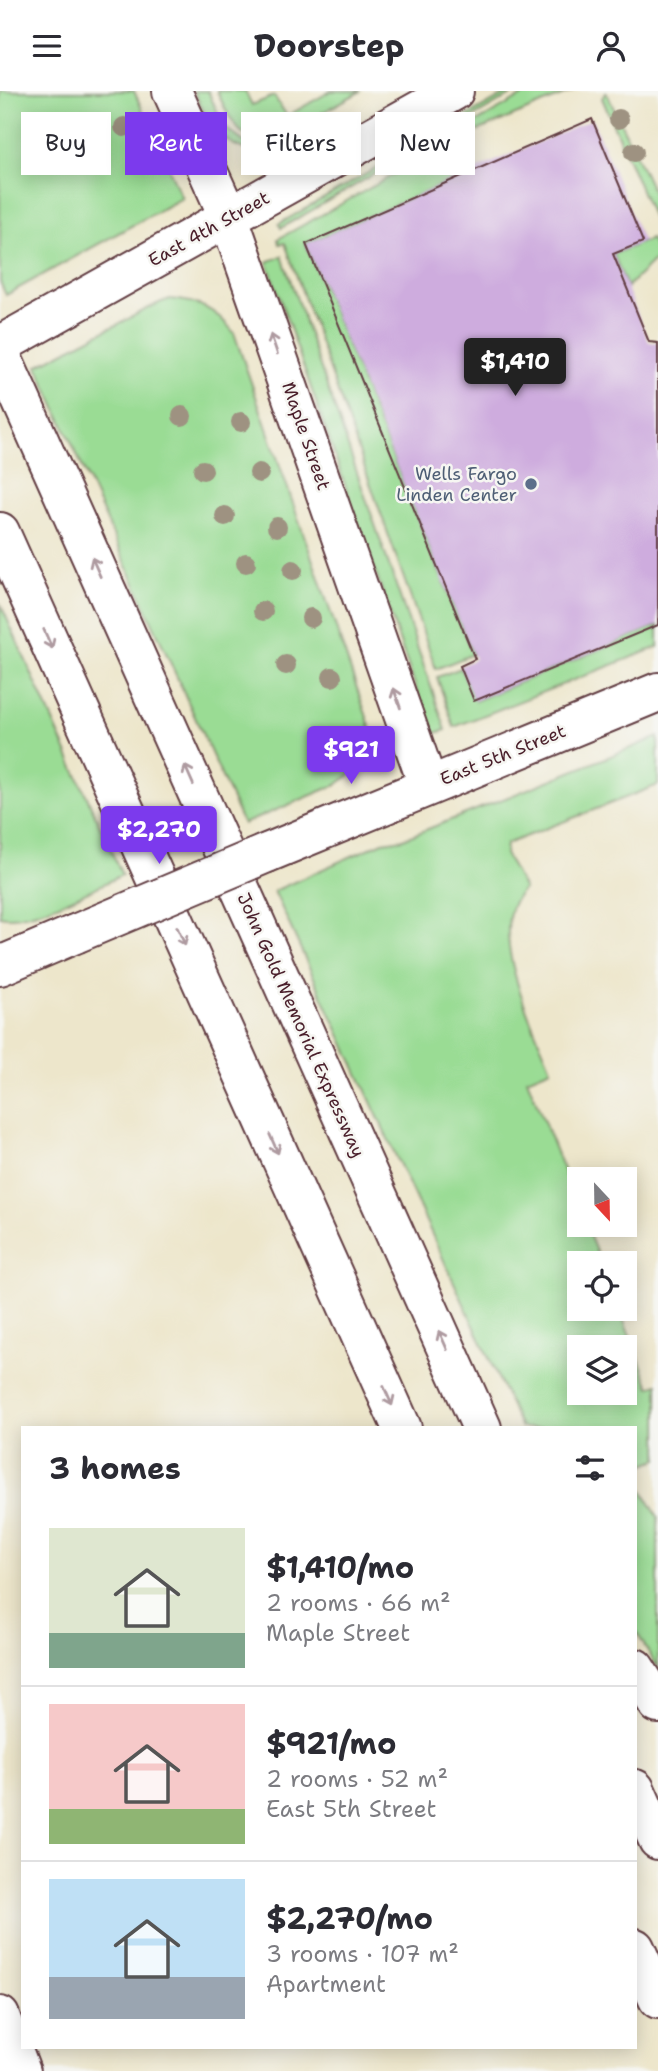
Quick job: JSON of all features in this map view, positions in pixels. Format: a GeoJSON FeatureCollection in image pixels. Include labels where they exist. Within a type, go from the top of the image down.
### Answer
{"type":"FeatureCollection","features":[{"type":"Feature","properties":{"kind":"main road","name":"Maple Street"},"geometry":{"type":"LineString","coordinates":[[172,91],[229,218],[428,785]]}},
{"type":"Feature","properties":{"kind":"main road","name":"East 4th Street"},"geometry":{"type":"LineString","coordinates":[[0,345],[454,91]]}},
{"type":"Feature","properties":{"kind":"main road","name":"John Gold Memorial Expressway"},"geometry":{"type":"LineString","coordinates":[[0,353],[480,1419]]}},
{"type":"Feature","properties":{"kind":"main road"},"geometry":{"type":"LineString","coordinates":[[0,532],[401,1426]]}},
{"type":"Feature","properties":{"kind":"main road","name":"East 5th Street"},"geometry":{"type":"LineString","coordinates":[[0,966],[428,785],[658,692]]}},
{"type":"Feature","properties":{"kind":"main road"},"geometry":{"type":"LineString","coordinates":[[637,1671],[658,1705]]}},
{"type":"Feature","properties":{"kind":"main road"},"geometry":{"type":"LineString","coordinates":[[637,1793],[658,1840]]}},
{"type":"Feature","properties":{"kind":"main road"},"geometry":{"type":"LineString","coordinates":[[637,1952],[658,1999]]}},
{"type":"Feature","properties":{"kind":"main road"},"geometry":{"type":"LineString","coordinates":[[0,2016],[21,2071]]}},
{"type":"Feature","properties":{"kind":"green space"},"geometry":{"type":"Polygon","coordinates":[[[0,91],[134,91],[143,112],[125,112],[125,175],[172,175],[182,198],[6,295],[0,282],[0,91]]]}},
{"type":"Feature","properties":{"kind":"green space"},"geometry":{"type":"Polygon","coordinates":[[[194,91],[208,91],[217,112],[204,112],[194,91]]]}},
{"type":"Feature","properties":{"kind":"green space"},"geometry":{"type":"Polygon","coordinates":[[[217,91],[245,91],[252,105],[274,96],[284,112],[241,112],[241,131],[217,91]]]}},
{"type":"Feature","properties":{"kind":"green space"},"geometry":{"type":"Polygon","coordinates":[[[331,91],[361,91],[324,112],[294,112],[331,91]]]}},
{"type":"Feature","properties":{"kind":"green space"},"geometry":{"type":"Polygon","coordinates":[[[511,91],[518,91],[475,116],[474,112],[511,91]]]}},
{"type":"Feature","properties":{"kind":"green space"},"geometry":{"type":"Polygon","coordinates":[[[531,91],[573,91],[475,132],[475,123],[531,91]]]}},
{"type":"Feature","properties":{"kind":"green space"},"geometry":{"type":"Polygon","coordinates":[[[606,92],[658,202],[658,230],[602,98],[606,92]]]}},
{"type":"Feature","properties":{"kind":"green space"},"geometry":{"type":"Polygon","coordinates":[[[227,129],[241,140],[241,148],[227,140],[227,129]]]}},
{"type":"Feature","properties":{"kind":"green space"},"geometry":{"type":"Polygon","coordinates":[[[375,169],[375,174],[281,228],[279,224],[375,169]]]}},
{"type":"Feature","properties":{"kind":"green space"},"geometry":{"type":"Polygon","coordinates":[[[394,175],[464,175],[306,244],[473,654],[436,669],[285,243],[279,244],[278,239],[394,175]]]}},
{"type":"Feature","properties":{"kind":"green space"},"geometry":{"type":"Polygon","coordinates":[[[651,239],[658,257],[627,287],[613,254],[651,239]]]}},
{"type":"Feature","properties":{"kind":"green space"},"geometry":{"type":"Polygon","coordinates":[[[282,256],[446,730],[432,734],[267,262],[282,256]]]}},
{"type":"Feature","properties":{"kind":"green space"},"geometry":{"type":"Polygon","coordinates":[[[170,299],[206,308],[221,318],[234,333],[371,729],[369,746],[362,761],[338,784],[243,824],[37,366],[170,299]]]}},
{"type":"Feature","properties":{"kind":"green space"},"geometry":{"type":"Polygon","coordinates":[[[0,603],[122,875],[44,910],[12,917],[0,916],[0,603]]]}},
{"type":"Feature","properties":{"kind":"green space"},"geometry":{"type":"Polygon","coordinates":[[[658,625],[658,647],[454,727],[437,677],[461,668],[475,701],[658,625]]]}},
{"type":"Feature","properties":{"kind":"green space"},"geometry":{"type":"Polygon","coordinates":[[[658,737],[658,785],[506,844],[505,854],[524,889],[512,905],[508,926],[515,976],[551,1069],[527,1079],[567,1180],[567,1237],[590,1237],[596,1251],[567,1251],[567,1321],[624,1321],[629,1335],[567,1335],[567,1405],[637,1405],[637,1354],[650,1387],[658,1384],[658,1459],[637,1467],[637,1426],[520,1426],[274,891],[383,842],[403,839],[658,737]]]}},
{"type":"Feature","properties":{"kind":"green space"},"geometry":{"type":"Polygon","coordinates":[[[637,1481],[658,1517],[658,1668],[637,1633],[637,1481]]]}},
{"type":"Feature","properties":{"kind":"building","name":"Wells Fargo Linden Center"},"geometry":{"type":"Polygon","coordinates":[[[592,119],[643,242],[613,254],[649,342],[658,343],[658,625],[474,701],[460,666],[475,659],[306,244],[464,175],[475,175],[475,170],[592,119]]]}},
{"type":"Feature","properties":{"kind":"place","name":"Wells Fargo Linden Center"},"geometry":{"type":"Point","coordinates":[531,484]}}]}
